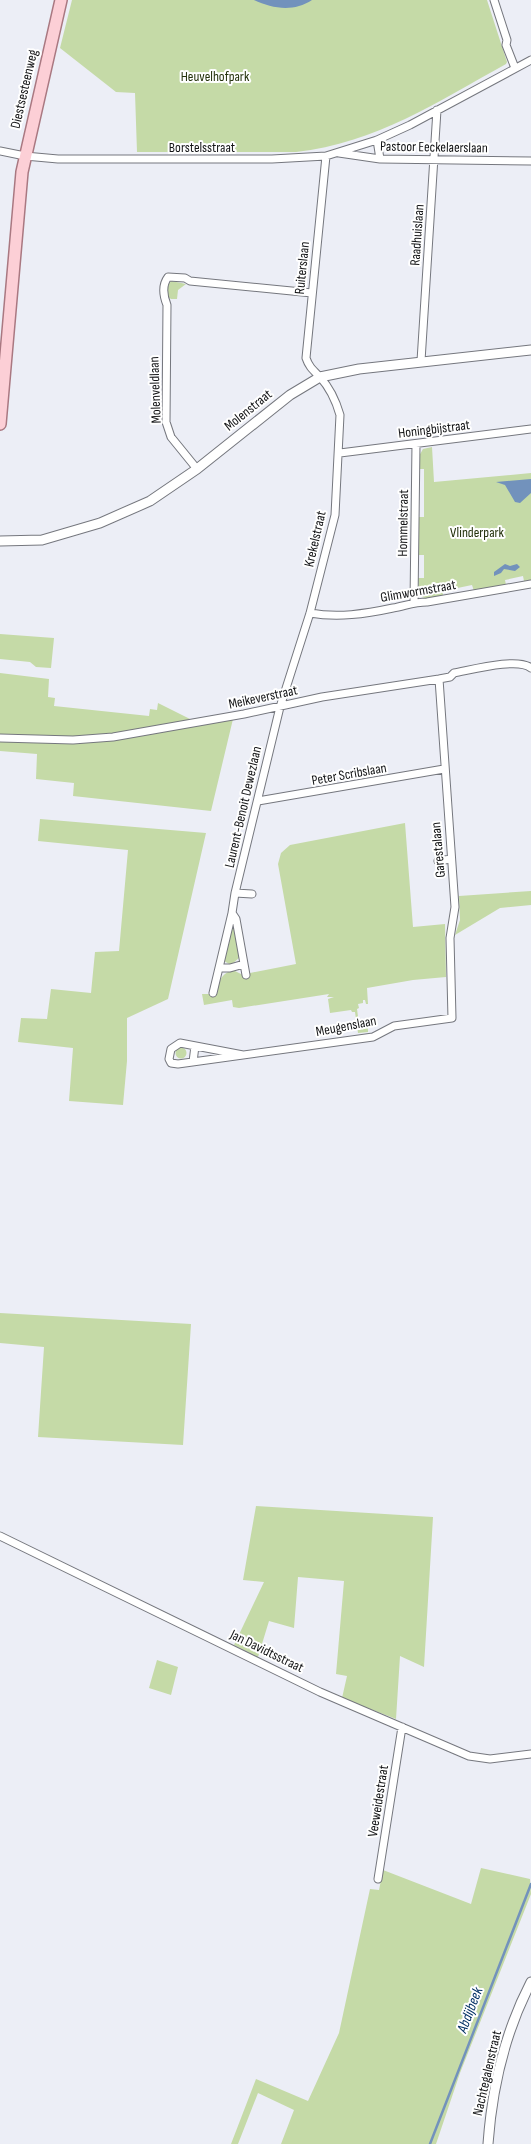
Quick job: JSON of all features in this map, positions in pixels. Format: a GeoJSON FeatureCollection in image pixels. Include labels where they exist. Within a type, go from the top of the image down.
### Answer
{"type":"FeatureCollection","features":[{"type":"Feature","properties":{"kind":"main road","name":"Diestsesteenweg"},"geometry":{"type":"LineString","coordinates":[[0,424],[12,268],[24,156],[61,0]]}},
{"type":"Feature","properties":{"kind":"street"},"geometry":{"type":"LineString","coordinates":[[494,0],[507,40],[508,52],[515,68]]}},
{"type":"Feature","properties":{"kind":"street","name":"Borstelsstraat"},"geometry":{"type":"LineString","coordinates":[[0,151],[24,156],[58,159],[272,159],[326,156],[377,140],[531,60]]}},
{"type":"Feature","properties":{"kind":"street","name":"Raadhuislaan"},"geometry":{"type":"LineString","coordinates":[[421,361],[437,110]]}},
{"type":"Feature","properties":{"kind":"street"},"geometry":{"type":"LineString","coordinates":[[377,140],[380,159]]}},
{"type":"Feature","properties":{"kind":"street","name":"Pastoor Eeckelaerslaan"},"geometry":{"type":"LineString","coordinates":[[336,153],[380,159],[531,161]]}},
{"type":"Feature","properties":{"kind":"street","name":"Ruiterslaan"},"geometry":{"type":"LineString","coordinates":[[320,377],[310,369],[306,358],[326,156]]}},
{"type":"Feature","properties":{"kind":"street","name":"Molenveldlaan"},"geometry":{"type":"LineString","coordinates":[[197,469],[171,437],[166,422],[167,304],[164,297],[164,282],[168,277],[312,293]]}},
{"type":"Feature","properties":{"kind":"street","name":"Molenstraat"},"geometry":{"type":"LineString","coordinates":[[0,542],[42,540],[100,523],[150,501],[197,469],[290,394],[320,377],[360,369],[421,361],[531,350]]}},
{"type":"Feature","properties":{"kind":"street","name":"Krekelstraat"},"geometry":{"type":"LineString","coordinates":[[280,707],[310,613],[335,514],[340,453],[340,415],[337,403],[320,377]]}},
{"type":"Feature","properties":{"kind":"street","name":"Honingbijstraat"},"geometry":{"type":"LineString","coordinates":[[340,453],[531,429]]}},
{"type":"Feature","properties":{"kind":"street","name":"Hommelstraat"},"geometry":{"type":"LineString","coordinates":[[414,602],[416,444]]}},
{"type":"Feature","properties":{"kind":"street","name":"Glimwormstraat"},"geometry":{"type":"LineString","coordinates":[[310,613],[330,617],[344,616],[394,608],[414,602],[428,602],[531,584]]}},
{"type":"Feature","properties":{"kind":"street","name":"Meikeverstraat"},"geometry":{"type":"LineString","coordinates":[[0,738],[72,740],[113,737],[280,707],[322,697],[450,677],[454,673],[513,663],[530,664]]}},
{"type":"Feature","properties":{"kind":"street","name":"Garestalaan"},"geometry":{"type":"LineString","coordinates":[[439,679],[455,907],[450,938],[452,1018]]}},
{"type":"Feature","properties":{"kind":"street","name":"Laurent-Benoit Dewezlaan"},"geometry":{"type":"LineString","coordinates":[[213,993],[280,707]]}},
{"type":"Feature","properties":{"kind":"street","name":"Peter Scribslaan"},"geometry":{"type":"LineString","coordinates":[[258,801],[269,801],[444,769]]}},
{"type":"Feature","properties":{"kind":"street"},"geometry":{"type":"LineString","coordinates":[[438,861],[451,859]]}},
{"type":"Feature","properties":{"kind":"street"},"geometry":{"type":"LineString","coordinates":[[235,893],[252,894]]}},
{"type":"Feature","properties":{"kind":"street","name":"Laurent-Benoit Dewezlaan"},"geometry":{"type":"LineString","coordinates":[[232,913],[236,920],[246,975]]}},
{"type":"Feature","properties":{"kind":"street"},"geometry":{"type":"LineString","coordinates":[[219,968],[230,968],[244,964]]}},
{"type":"Feature","properties":{"kind":"street","name":"Meugenslaan"},"geometry":{"type":"LineString","coordinates":[[243,1055],[178,1044],[171,1049],[169,1059],[170,1062],[175,1064],[243,1055],[373,1036],[394,1026],[452,1018]]}},
{"type":"Feature","properties":{"kind":"street"},"geometry":{"type":"LineString","coordinates":[[194,1062],[196,1046]]}},
{"type":"Feature","properties":{"kind":"street","name":"Jan Davidtsstraat"},"geometry":{"type":"LineString","coordinates":[[0,1536],[320,1692],[469,1756],[479,1759],[531,1754]]}},
{"type":"Feature","properties":{"kind":"street","name":"Veeweidestraat"},"geometry":{"type":"LineString","coordinates":[[378,1879],[402,1727]]}},
{"type":"Feature","properties":{"kind":"street","name":"Nachtegalenstraat"},"geometry":{"type":"LineString","coordinates":[[488,2144],[499,2067],[515,2016],[531,1982]]}},
{"type":"Feature","properties":{"kind":"green space","name":"Heuvelhofpark"},"geometry":{"type":"Polygon","coordinates":[[[72,0],[487,0],[507,62],[455,93],[405,119],[353,140],[325,147],[296,152],[137,152],[135,93],[116,92],[60,48],[72,0]]]}},
{"type":"Feature","properties":{"kind":"green space"},"geometry":{"type":"Polygon","coordinates":[[[171,281],[186,284],[178,290],[177,299],[171,299],[167,296],[167,287],[171,281]]]}},
{"type":"Feature","properties":{"kind":"green space","name":"Vlinderpark"},"geometry":{"type":"Polygon","coordinates":[[[432,447],[434,482],[531,473],[531,580],[524,581],[523,576],[505,580],[506,585],[474,591],[472,585],[443,591],[443,597],[425,598],[419,596],[418,578],[424,578],[424,555],[418,555],[418,517],[424,517],[424,469],[419,469],[419,456],[423,449],[432,447]]]}},
{"type":"Feature","properties":{"kind":"green space"},"geometry":{"type":"Polygon","coordinates":[[[0,634],[54,638],[51,668],[36,667],[30,662],[0,659],[0,634]]]}},
{"type":"Feature","properties":{"kind":"green space"},"geometry":{"type":"Polygon","coordinates":[[[0,673],[49,679],[48,697],[55,698],[54,706],[149,716],[150,709],[157,710],[158,703],[190,719],[233,719],[211,811],[73,796],[74,783],[36,779],[37,754],[0,751],[0,673]]]}},
{"type":"Feature","properties":{"kind":"green space"},"geometry":{"type":"Polygon","coordinates":[[[40,819],[206,833],[168,999],[127,1018],[127,1061],[123,1105],[69,1101],[73,1048],[18,1042],[21,1018],[47,1019],[51,989],[91,993],[95,952],[119,951],[128,850],[38,841],[40,819]]]}},
{"type":"Feature","properties":{"kind":"green space"},"geometry":{"type":"Polygon","coordinates":[[[405,823],[413,927],[445,924],[446,977],[413,980],[367,988],[368,1004],[363,1000],[363,1003],[358,1004],[359,1008],[357,1009],[359,1024],[368,1023],[368,1032],[358,1033],[355,1012],[351,1010],[330,1013],[328,999],[334,997],[327,997],[329,994],[239,1008],[233,1007],[232,1000],[204,1005],[202,994],[217,994],[223,976],[233,970],[245,976],[250,975],[250,973],[296,964],[278,864],[281,853],[290,845],[405,823]]]}},
{"type":"Feature","properties":{"kind":"green space"},"geometry":{"type":"Polygon","coordinates":[[[531,891],[531,905],[500,908],[455,935],[460,920],[459,896],[531,891]]]}},
{"type":"Feature","properties":{"kind":"green space"},"geometry":{"type":"Polygon","coordinates":[[[232,924],[234,924],[240,957],[231,965],[224,961],[232,924]]]}},
{"type":"Feature","properties":{"kind":"green space"},"geometry":{"type":"Polygon","coordinates":[[[181,1047],[187,1053],[181,1059],[175,1053],[181,1047]]]}},
{"type":"Feature","properties":{"kind":"green space"},"geometry":{"type":"Polygon","coordinates":[[[0,1313],[191,1324],[183,1445],[38,1437],[44,1347],[0,1343],[0,1313]]]}},
{"type":"Feature","properties":{"kind":"green space"},"geometry":{"type":"Polygon","coordinates":[[[256,1506],[433,1517],[424,1667],[400,1656],[396,1719],[342,1698],[347,1676],[336,1674],[344,1581],[298,1577],[294,1628],[269,1621],[258,1657],[234,1645],[264,1582],[243,1580],[256,1506]]]}},
{"type":"Feature","properties":{"kind":"green space"},"geometry":{"type":"Polygon","coordinates":[[[157,1660],[178,1667],[171,1695],[149,1688],[157,1660]]]}},
{"type":"Feature","properties":{"kind":"green space"},"geometry":{"type":"Polygon","coordinates":[[[481,1868],[530,1879],[531,1894],[460,2073],[436,2144],[281,2144],[294,2110],[258,2093],[238,2144],[231,2144],[256,2079],[308,2101],[339,2033],[370,1889],[379,1890],[383,1870],[471,1904],[481,1868]]]}},
{"type":"Feature","properties":{"kind":"water"},"geometry":{"type":"Polygon","coordinates":[[[254,0],[312,0],[291,8],[283,8],[254,0]]]}},
{"type":"Feature","properties":{"kind":"water"},"geometry":{"type":"Polygon","coordinates":[[[531,479],[531,493],[520,503],[515,502],[505,485],[496,482],[531,479]]]}},
{"type":"Feature","properties":{"kind":"water"},"geometry":{"type":"Polygon","coordinates":[[[505,564],[510,566],[517,564],[520,567],[515,571],[504,569],[501,573],[494,576],[494,572],[505,564]]]}},
{"type":"Feature","properties":{"kind":"waterway","name":"Abdijbeek"},"geometry":{"type":"LineString","coordinates":[[430,2144],[531,1884]]}}]}
